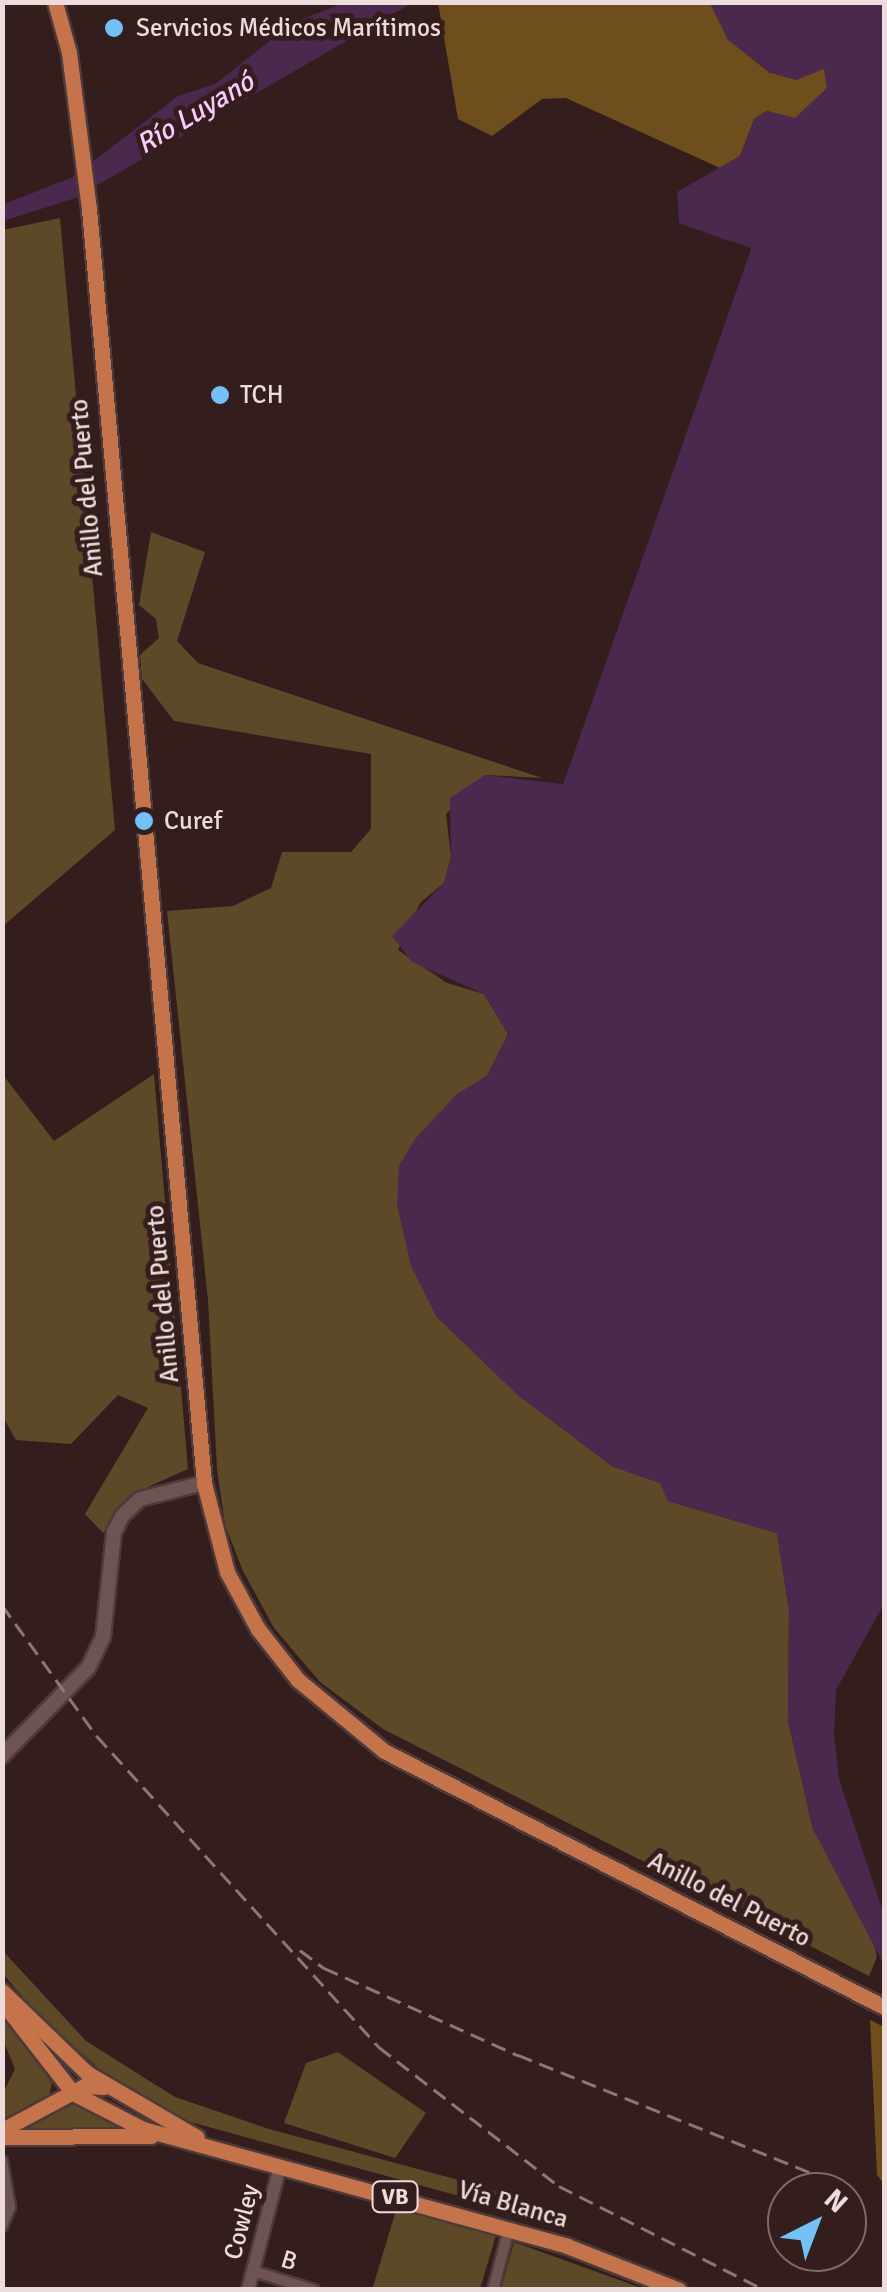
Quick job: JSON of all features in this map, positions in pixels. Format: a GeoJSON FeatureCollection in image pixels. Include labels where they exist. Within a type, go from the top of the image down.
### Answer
{"type":"FeatureCollection","features":[{"type":"Feature","properties":{"kind":"main road","name":"Anillo del Puerto"},"geometry":{"type":"LineString","coordinates":[[55,2],[89,209],[204,1483],[240,1601],[276,1654],[341,1720],[444,1784],[878,2004]]}},
{"type":"Feature","properties":{"kind":"main road"},"geometry":{"type":"LineString","coordinates":[[2,1756],[88,1668],[103,1637],[114,1532],[122,1516],[140,1500],[204,1483]]}},
{"type":"Feature","properties":{"kind":"main road","name":"Vía Blanca"},"geometry":{"type":"LineString","coordinates":[[2,1991],[112,2092],[214,2146]]}},
{"type":"Feature","properties":{"kind":"main road","name":"Vía Blanca"},"geometry":{"type":"LineString","coordinates":[[2,2002],[52,2072],[73,2093],[170,2137],[509,2230],[679,2290]]}},
{"type":"Feature","properties":{"kind":"main road"},"geometry":{"type":"LineString","coordinates":[[49,2109],[56,2088],[52,2072]]}},
{"type":"Feature","properties":{"kind":"main road"},"geometry":{"type":"LineString","coordinates":[[2,2133],[90,2084],[112,2092]]}},
{"type":"Feature","properties":{"kind":"main road"},"geometry":{"type":"LineString","coordinates":[[2,2133],[170,2137]]}},
{"type":"Feature","properties":{"kind":"street"},"geometry":{"type":"LineString","coordinates":[[2,2161],[10,2207],[2,2226]]}},
{"type":"Feature","properties":{"kind":"street","name":"Cowley"},"geometry":{"type":"LineString","coordinates":[[248,2290],[280,2166]]}},
{"type":"Feature","properties":{"kind":"street"},"geometry":{"type":"LineString","coordinates":[[494,2290],[509,2230]]}},
{"type":"Feature","properties":{"kind":"street","name":"B"},"geometry":{"type":"LineString","coordinates":[[253,2271],[314,2290]]}},
{"type":"Feature","properties":{"kind":"shaded area"},"geometry":{"type":"Polygon","coordinates":[[[438,3],[710,3],[728,39],[770,73],[825,69],[827,88],[795,119],[767,111],[754,119],[740,156],[720,168],[566,98],[542,99],[492,136],[458,119],[438,3]]]}},
{"type":"Feature","properties":{"kind":"shaded area"},"geometry":{"type":"Polygon","coordinates":[[[60,218],[115,830],[3,926],[3,230],[60,218]]]}},
{"type":"Feature","properties":{"kind":"shaded area"},"geometry":{"type":"Polygon","coordinates":[[[151,532],[205,552],[177,641],[198,663],[542,778],[485,775],[446,814],[451,857],[444,883],[420,903],[398,950],[447,983],[484,994],[508,1034],[487,1076],[456,1095],[436,1316],[518,1395],[612,1466],[660,1483],[668,1501],[777,1533],[789,1610],[788,1721],[813,1829],[873,1940],[877,1957],[869,1976],[383,1729],[320,1682],[274,1628],[243,1571],[225,1525],[217,1469],[208,1300],[167,911],[233,906],[271,888],[282,852],[351,852],[371,829],[371,754],[174,721],[142,679],[140,655],[159,638],[156,619],[139,605],[151,532]]]}},
{"type":"Feature","properties":{"kind":"shaded area"},"geometry":{"type":"Polygon","coordinates":[[[154,1074],[188,1469],[139,1491],[103,1533],[85,1514],[148,1408],[118,1395],[71,1444],[16,1440],[3,1417],[3,1075],[54,1141],[154,1074]]]}},
{"type":"Feature","properties":{"kind":"shaded area"},"geometry":{"type":"Polygon","coordinates":[[[2,1950],[86,2041],[175,2097],[269,2129],[492,2189],[539,2218],[187,2121],[112,2080],[40,2017],[3,1974],[2,1950]]]}},
{"type":"Feature","properties":{"kind":"shaded area"},"geometry":{"type":"Polygon","coordinates":[[[2,2012],[52,2083],[49,2097],[3,2119],[3,2093],[15,2069],[3,2040],[2,2012]]]}},
{"type":"Feature","properties":{"kind":"shaded area"},"geometry":{"type":"Polygon","coordinates":[[[870,2020],[884,2027],[884,2184],[877,2175],[870,2020]]]}},
{"type":"Feature","properties":{"kind":"shaded area"},"geometry":{"type":"Polygon","coordinates":[[[338,2052],[426,2113],[395,2158],[284,2123],[306,2063],[338,2052]]]}},
{"type":"Feature","properties":{"kind":"shaded area"},"geometry":{"type":"Polygon","coordinates":[[[72,2098],[129,2129],[11,2133],[72,2098]]]}},
{"type":"Feature","properties":{"kind":"shaded area"},"geometry":{"type":"Polygon","coordinates":[[[397,2207],[496,2235],[480,2289],[372,2290],[397,2207]]]}},
{"type":"Feature","properties":{"kind":"shaded area"},"geometry":{"type":"Polygon","coordinates":[[[514,2242],[644,2289],[501,2289],[514,2242]]]}},
{"type":"Feature","properties":{"kind":"water","name":"Río Luyanó"},"geometry":{"type":"Polygon","coordinates":[[[343,3],[412,3],[75,198],[3,221],[2,205],[73,177],[178,96],[215,84],[291,24],[343,3]]]}},
{"type":"Feature","properties":{"kind":"water"},"geometry":{"type":"Polygon","coordinates":[[[710,3],[884,3],[884,1604],[836,1690],[834,1734],[839,1779],[884,1915],[884,1965],[813,1829],[788,1720],[789,1610],[777,1533],[668,1501],[660,1483],[612,1466],[518,1395],[436,1316],[411,1266],[397,1205],[399,1166],[415,1139],[456,1095],[487,1076],[508,1034],[484,994],[412,962],[392,936],[444,883],[451,857],[450,798],[485,775],[563,784],[751,249],[679,223],[677,192],[740,156],[754,119],[767,111],[795,118],[827,88],[824,69],[796,80],[771,73],[728,40],[710,3]]]}},
{"type":"Feature","properties":{"kind":"pier"},"geometry":{"type":"Polygon","coordinates":[[[729,240],[751,248],[563,784],[542,778],[560,778],[745,251],[729,240]]]}},
{"type":"Feature","properties":{"kind":"railway"},"geometry":{"type":"LineString","coordinates":[[2,1605],[97,1736],[379,2047],[559,2186],[765,2290]]}},
{"type":"Feature","properties":{"kind":"railway"},"geometry":{"type":"LineString","coordinates":[[300,1950],[324,1968],[518,2055],[809,2172]]}},
{"type":"Feature","properties":{"kind":"place","name":"Servicios Médicos Marítimos"},"geometry":{"type":"Point","coordinates":[114,28]}},
{"type":"Feature","properties":{"kind":"place","name":"TCH"},"geometry":{"type":"Point","coordinates":[220,395]}},
{"type":"Feature","properties":{"kind":"place","name":"Curef"},"geometry":{"type":"Point","coordinates":[144,821]}}]}
